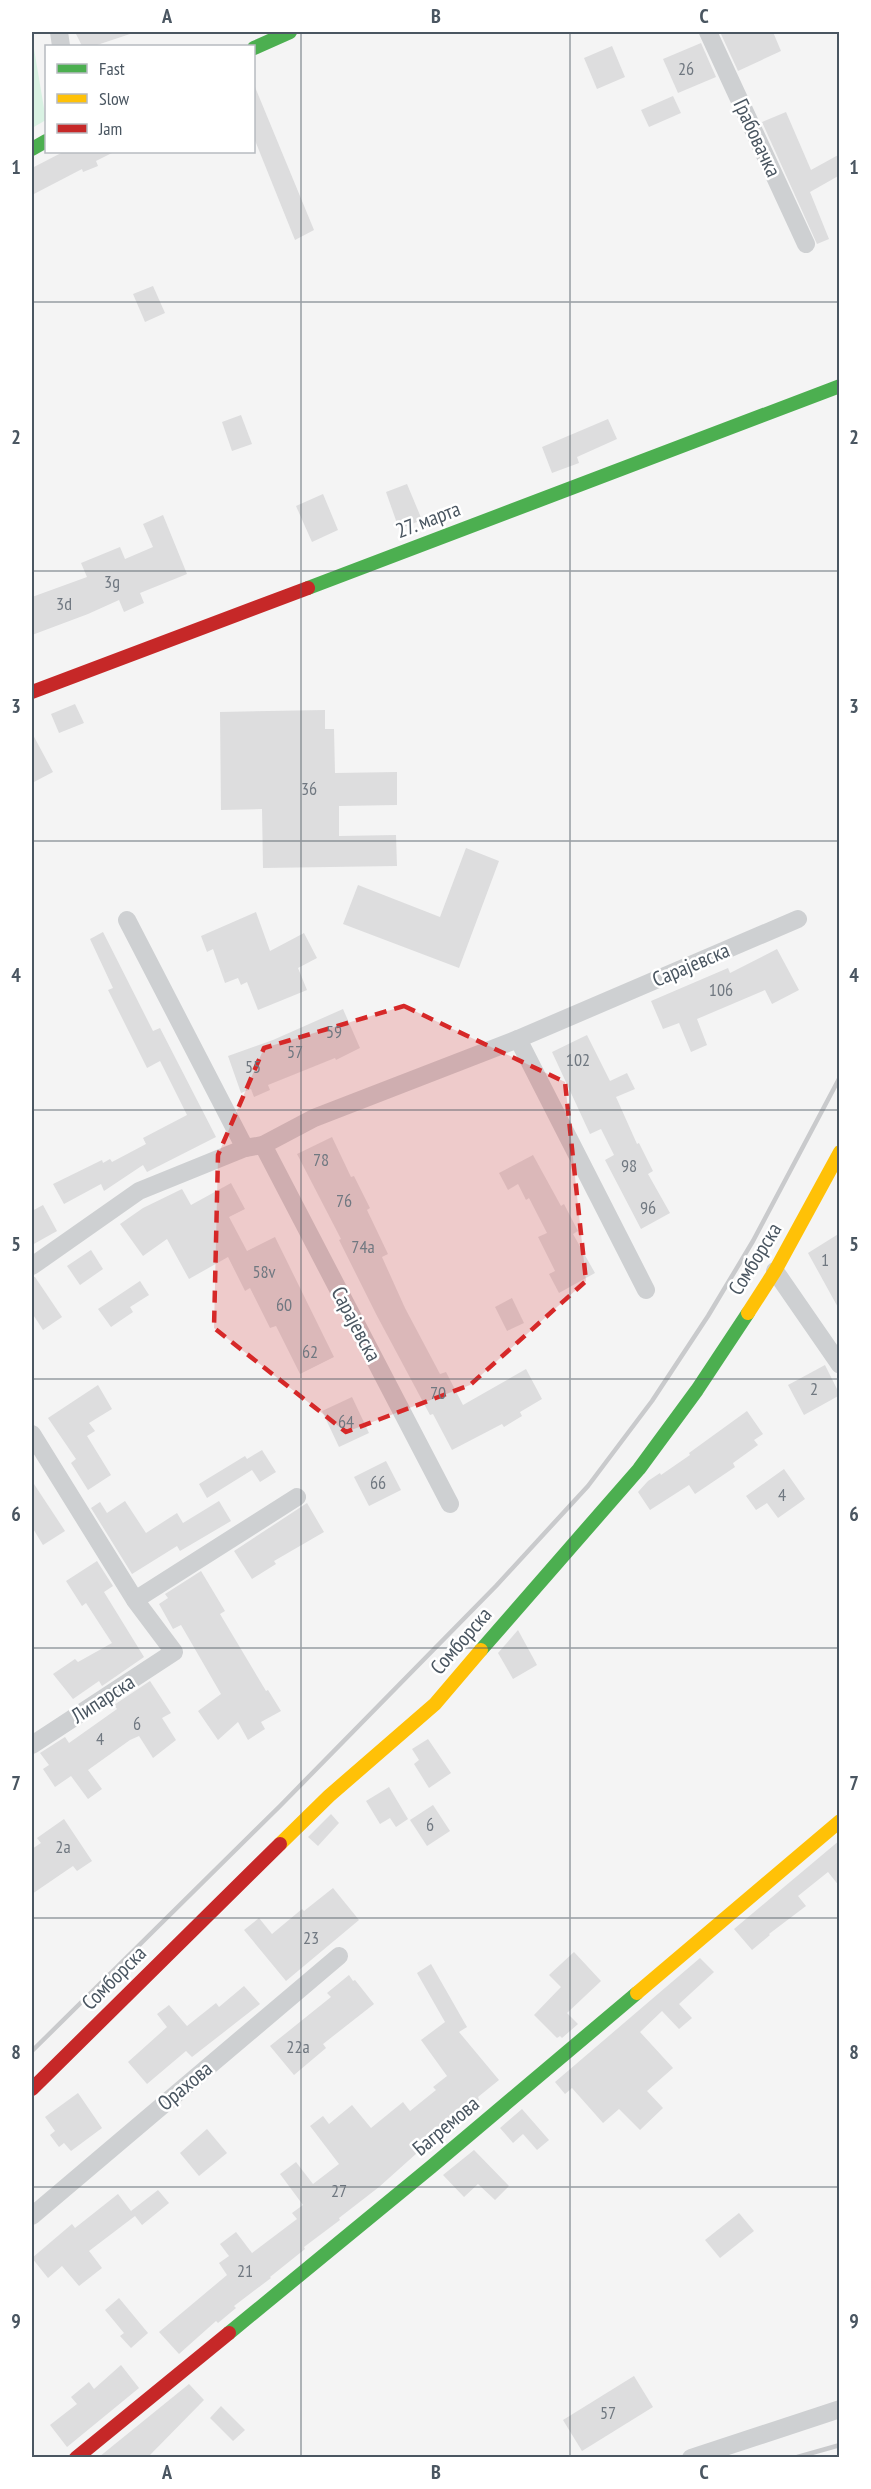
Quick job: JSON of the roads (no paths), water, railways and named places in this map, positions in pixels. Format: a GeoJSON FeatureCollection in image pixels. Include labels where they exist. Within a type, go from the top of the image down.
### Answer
{"type":"FeatureCollection","features":[{"type":"Feature","properties":{"kind":"street"},"geometry":{"type":"LineString","coordinates":[[255,48],[290,32]]}},
{"type":"Feature","properties":{"kind":"street","name":"Грабовачка"},"geometry":{"type":"LineString","coordinates":[[708,32],[806,244]]}},
{"type":"Feature","properties":{"kind":"street","name":"27. марта"},"geometry":{"type":"LineString","coordinates":[[32,692],[840,386]]}},
{"type":"Feature","properties":{"kind":"street","name":"Сарајевска"},"geometry":{"type":"LineString","coordinates":[[32,1266],[139,1191],[244,1148],[263,1145],[314,1118],[518,1040],[798,919]]}},
{"type":"Feature","properties":{"kind":"street"},"geometry":{"type":"LineString","coordinates":[[127,920],[244,1148]]}},
{"type":"Feature","properties":{"kind":"street"},"geometry":{"type":"LineString","coordinates":[[518,1040],[646,1290]]}},
{"type":"Feature","properties":{"kind":"street","name":"Сарајевска"},"geometry":{"type":"LineString","coordinates":[[263,1145],[450,1504]]}},
{"type":"Feature","properties":{"kind":"street","name":"Сомборска"},"geometry":{"type":"LineString","coordinates":[[32,2089],[329,1796],[435,1704],[639,1469],[697,1390],[775,1271],[840,1152]]}},
{"type":"Feature","properties":{"kind":"street"},"geometry":{"type":"LineString","coordinates":[[775,1271],[840,1365]]}},
{"type":"Feature","properties":{"kind":"street"},"geometry":{"type":"LineString","coordinates":[[32,1434],[135,1600],[297,1497]]}},
{"type":"Feature","properties":{"kind":"street","name":"Липарска"},"geometry":{"type":"LineString","coordinates":[[32,1745],[174,1652],[135,1600]]}},
{"type":"Feature","properties":{"kind":"street","name":"Багремова"},"geometry":{"type":"LineString","coordinates":[[76,2457],[422,2174],[840,1821]]}},
{"type":"Feature","properties":{"kind":"street","name":"Орахова"},"geometry":{"type":"LineString","coordinates":[[32,2216],[339,1956]]}},
{"type":"Feature","properties":{"kind":"street"},"geometry":{"type":"LineString","coordinates":[[691,2457],[840,2409]]}},
{"type":"Feature","properties":{"kind":"railway"},"geometry":{"type":"LineString","coordinates":[[32,2051],[280,1806],[496,1586],[588,1486],[652,1401],[708,1316],[753,1241],[840,1077]]}},
{"type":"Feature","properties":{"kind":"railway"},"geometry":{"type":"LineString","coordinates":[[794,2458],[840,2445]]}}]}
